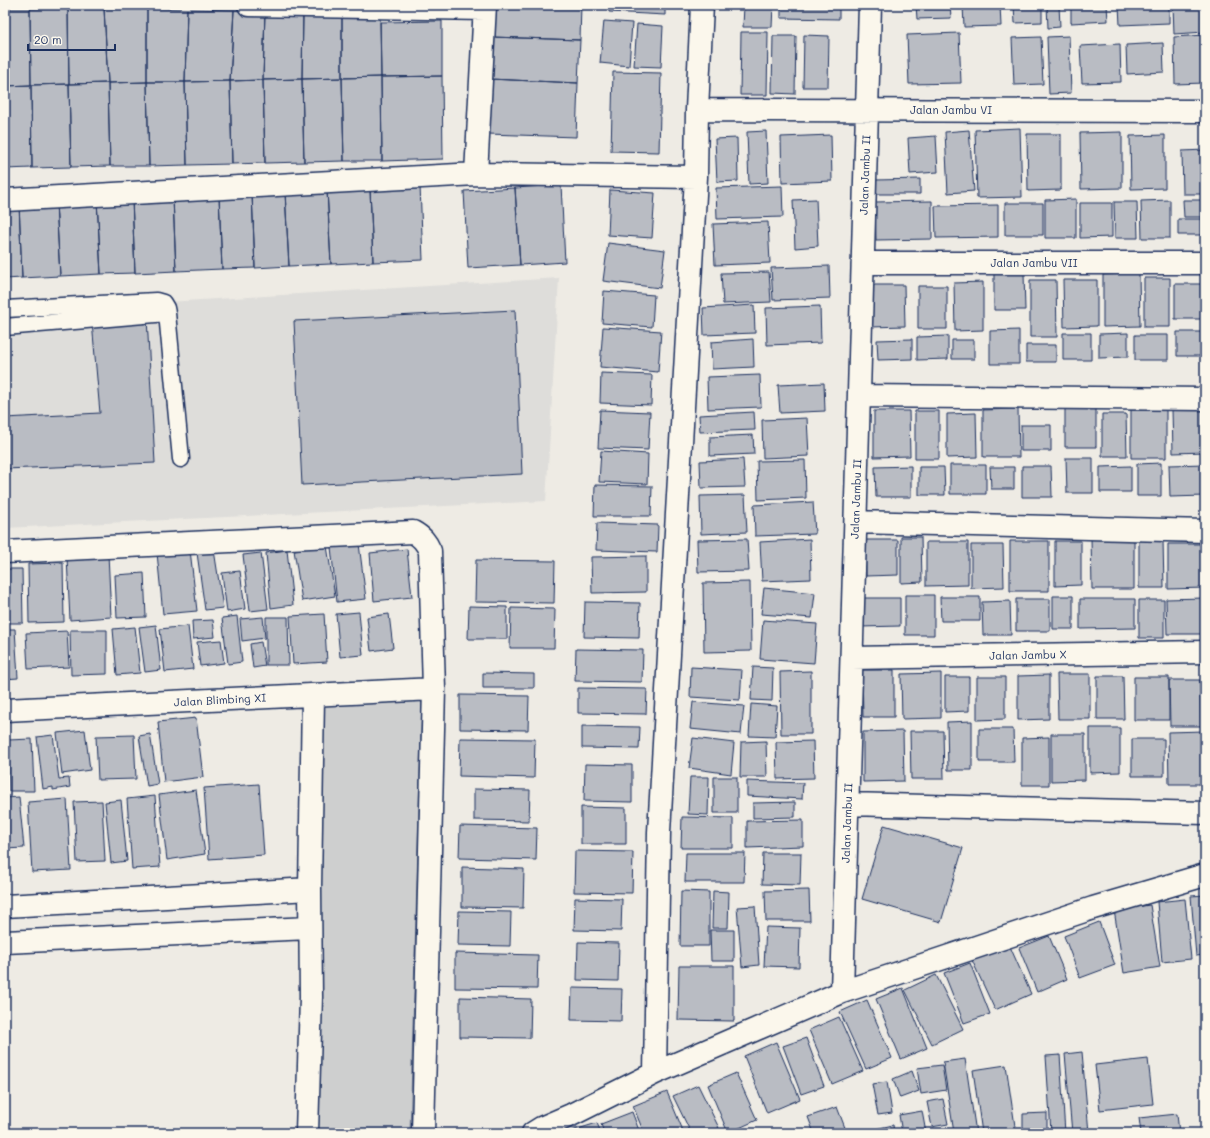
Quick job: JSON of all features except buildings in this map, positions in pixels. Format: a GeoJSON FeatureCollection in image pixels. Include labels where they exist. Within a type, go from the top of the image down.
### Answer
{"type":"FeatureCollection","features":[{"type":"Feature","properties":{"kind":"street"},"geometry":{"type":"LineString","coordinates":[[250,5],[485,7],[476,174]]}},
{"type":"Feature","properties":{"kind":"street"},"geometry":{"type":"LineString","coordinates":[[655,1073],[659,832],[696,177],[697,110],[702,5]]}},
{"type":"Feature","properties":{"kind":"street","name":"Jalan Jambu II"},"geometry":{"type":"LineString","coordinates":[[842,992],[870,5]]}},
{"type":"Feature","properties":{"kind":"street","name":"Jalan Jambu VI"},"geometry":{"type":"LineString","coordinates":[[697,110],[1205,111]]}},
{"type":"Feature","properties":{"kind":"street"},"geometry":{"type":"LineString","coordinates":[[5,200],[476,174],[696,177]]}},
{"type":"Feature","properties":{"kind":"street","name":"Jalan Jambu VII"},"geometry":{"type":"LineString","coordinates":[[863,263],[1205,263]]}},
{"type":"Feature","properties":{"kind":"street"},"geometry":{"type":"LineString","coordinates":[[859,396],[1205,399]]}},
{"type":"Feature","properties":{"kind":"street"},"geometry":{"type":"LineString","coordinates":[[856,522],[1205,531]]}},
{"type":"Feature","properties":{"kind":"street"},"geometry":{"type":"LineString","coordinates":[[5,552],[413,532],[420,536],[430,551],[434,690],[422,1133]]}},
{"type":"Feature","properties":{"kind":"street","name":"Jalan Jambu X"},"geometry":{"type":"LineString","coordinates":[[852,658],[1205,652]]}},
{"type":"Feature","properties":{"kind":"street","name":"Jalan Blimbing XI"},"geometry":{"type":"LineString","coordinates":[[5,710],[434,690]]}},
{"type":"Feature","properties":{"kind":"street"},"geometry":{"type":"LineString","coordinates":[[307,1133],[311,997],[310,889],[313,696]]}},
{"type":"Feature","properties":{"kind":"street"},"geometry":{"type":"LineString","coordinates":[[848,804],[1205,813]]}},
{"type":"Feature","properties":{"kind":"street"},"geometry":{"type":"LineString","coordinates":[[537,1131],[655,1073],[842,992],[1093,908],[1205,875]]}},
{"type":"Feature","properties":{"kind":"street"},"geometry":{"type":"LineString","coordinates":[[5,906],[310,889]]}},
{"type":"Feature","properties":{"kind":"street"},"geometry":{"type":"LineString","coordinates":[[5,942],[310,928]]}},
{"type":"Feature","properties":{"kind":"lane"},"geometry":{"type":"LineString","coordinates":[[5,309],[159,301],[164,304],[167,313],[181,459]]}},
{"type":"Feature","properties":{"kind":"lane"},"geometry":{"type":"LineString","coordinates":[[5,326],[167,313]]}},
{"type":"Feature","properties":{"kind":"shaded area"},"geometry":{"type":"Polygon","coordinates":[[[559,278],[546,501],[5,528],[5,312],[559,278]]]}},
{"type":"Feature","properties":{"kind":"shaded area"},"geometry":{"type":"Polygon","coordinates":[[[422,699],[410,1133],[313,1133],[322,706],[422,699]]]}}]}
